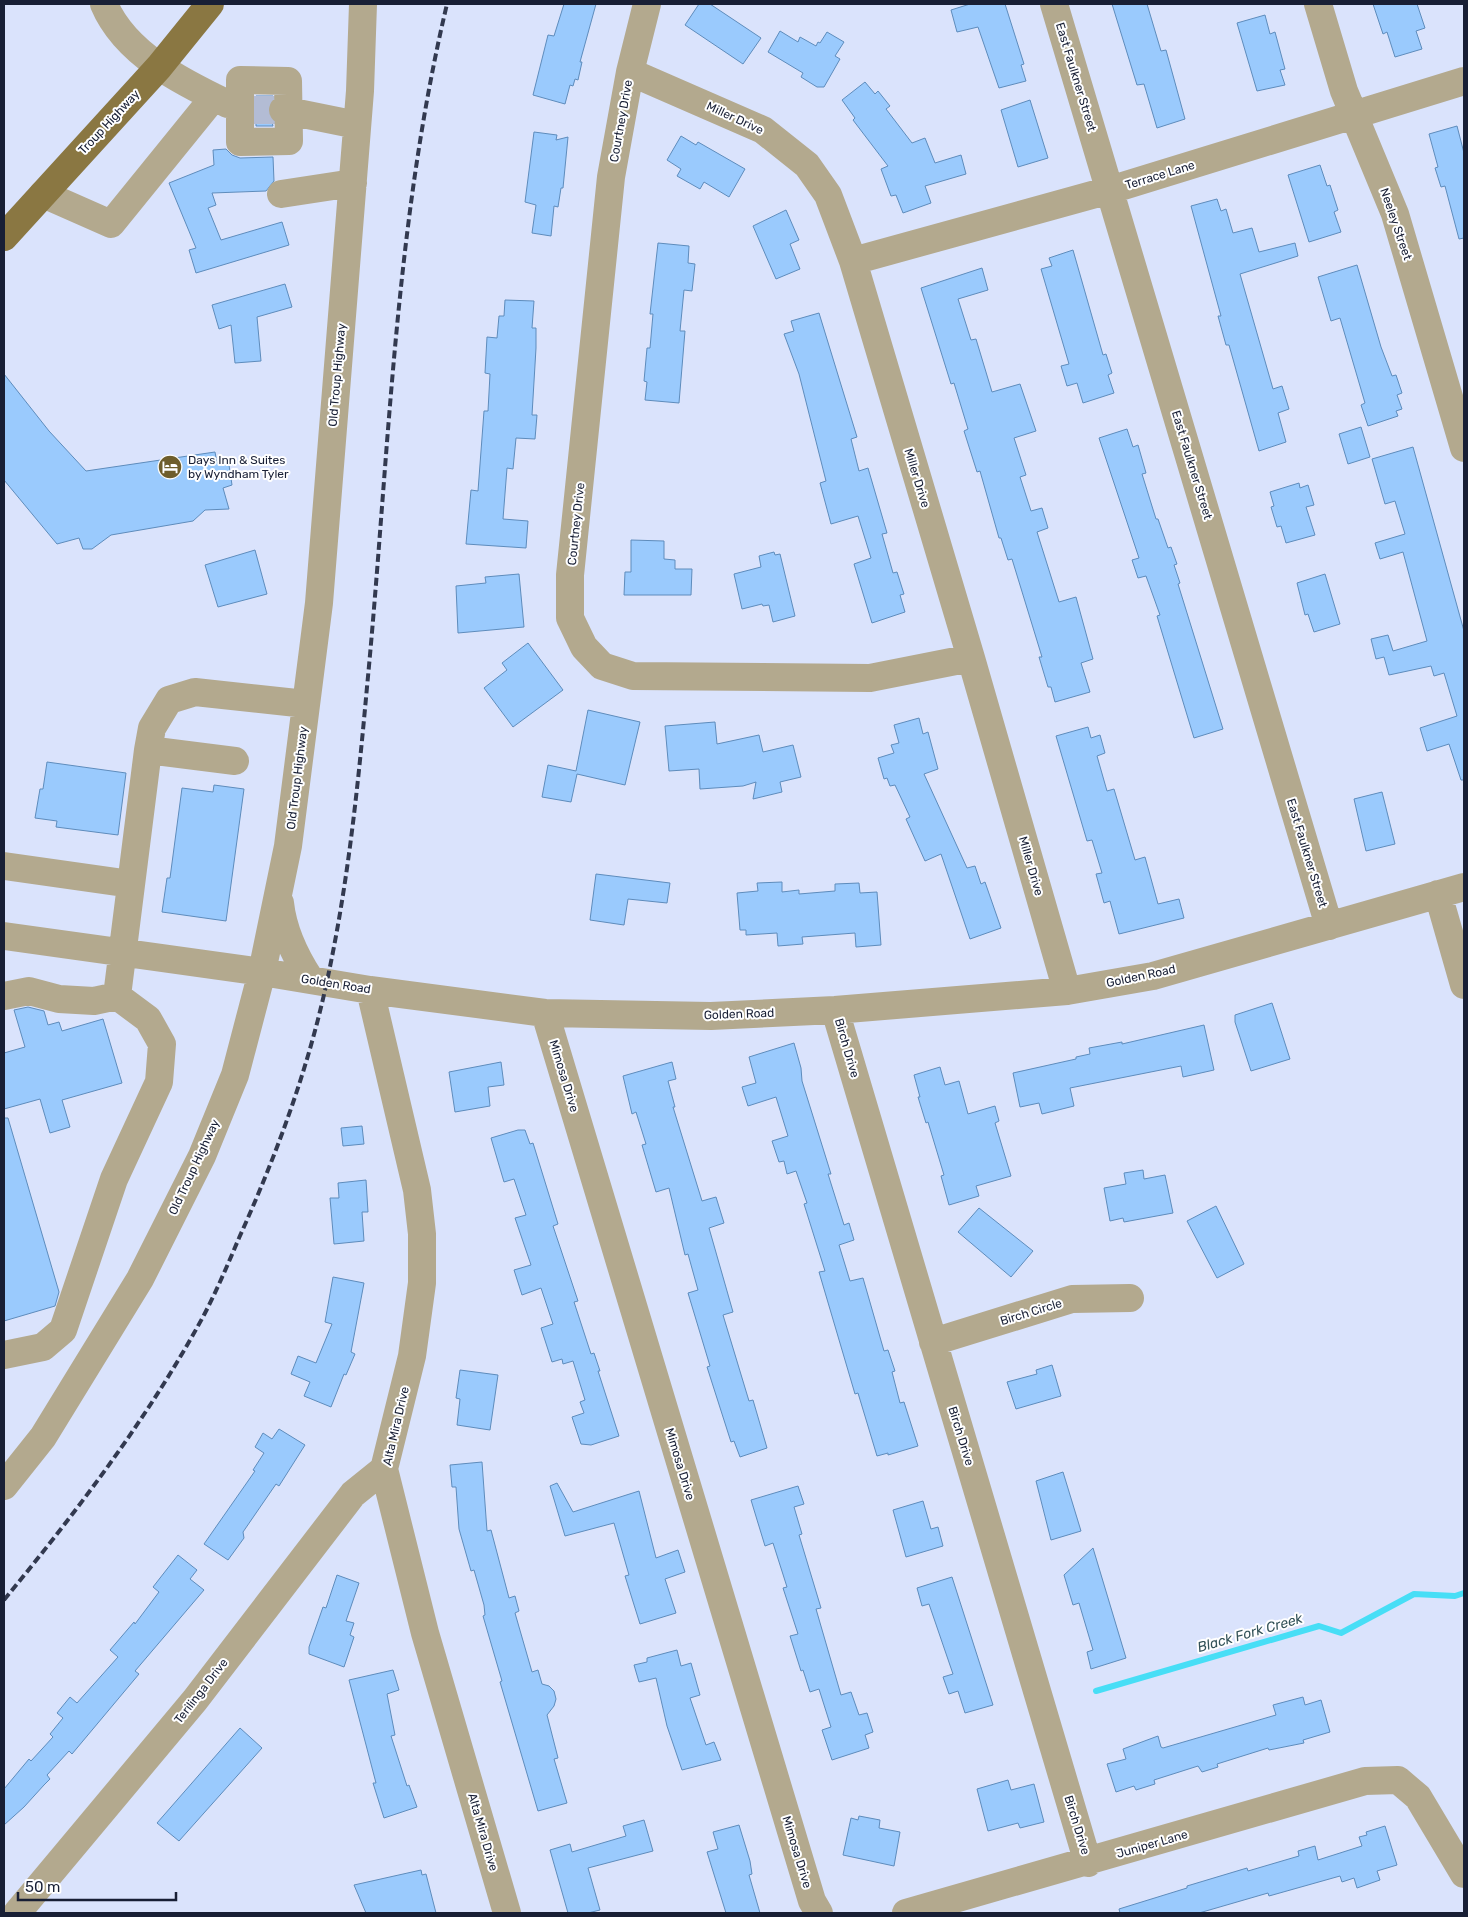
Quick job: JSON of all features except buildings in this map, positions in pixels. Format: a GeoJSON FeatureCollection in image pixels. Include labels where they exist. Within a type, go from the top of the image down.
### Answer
{"type":"FeatureCollection","features":[{"type":"Feature","properties":{"kind":"main road","name":"Troup Highway"},"geometry":{"type":"LineString","coordinates":[[4,236],[159,67],[210,4]]}},
{"type":"Feature","properties":{"kind":"street"},"geometry":{"type":"LineString","coordinates":[[104,4],[119,29],[159,67],[214,97],[244,110]]}},
{"type":"Feature","properties":{"kind":"street","name":"Old Troup Highway"},"geometry":{"type":"LineString","coordinates":[[4,1486],[44,1437],[140,1279],[202,1156],[235,1075],[262,972],[288,846],[319,603],[353,183],[363,4]]}},
{"type":"Feature","properties":{"kind":"street","name":"Courtney Drive"},"geometry":{"type":"LineString","coordinates":[[647,4],[630,72],[611,177],[570,576],[570,618],[584,647],[602,666],[633,676],[870,678],[971,658]]}},
{"type":"Feature","properties":{"kind":"street","name":"East Faulkner Street"},"geometry":{"type":"LineString","coordinates":[[1054,4],[1329,926]]}},
{"type":"Feature","properties":{"kind":"street","name":"Neeley Street"},"geometry":{"type":"LineString","coordinates":[[1318,4],[1344,91],[1356,115],[1395,214],[1464,448]]}},
{"type":"Feature","properties":{"kind":"street","name":"Miller Drive"},"geometry":{"type":"LineString","coordinates":[[630,72],[763,130],[807,165],[828,195],[853,261],[971,658],[1066,991]]}},
{"type":"Feature","properties":{"kind":"street"},"geometry":{"type":"LineString","coordinates":[[240,80],[288,81],[286,110],[289,141],[240,142],[244,110],[240,80]]}},
{"type":"Feature","properties":{"kind":"street","name":"Terrace Lane"},"geometry":{"type":"LineString","coordinates":[[853,261],[1110,190],[1464,81]]}},
{"type":"Feature","properties":{"kind":"street"},"geometry":{"type":"LineString","coordinates":[[43,194],[110,224],[214,97]]}},
{"type":"Feature","properties":{"kind":"street"},"geometry":{"type":"LineString","coordinates":[[286,110],[357,125]]}},
{"type":"Feature","properties":{"kind":"street"},"geometry":{"type":"LineString","coordinates":[[281,194],[353,183]]}},
{"type":"Feature","properties":{"kind":"street"},"geometry":{"type":"LineString","coordinates":[[117,996],[148,750],[152,728],[169,700],[195,692],[306,704]]}},
{"type":"Feature","properties":{"kind":"street"},"geometry":{"type":"LineString","coordinates":[[148,750],[235,761]]}},
{"type":"Feature","properties":{"kind":"street"},"geometry":{"type":"LineString","coordinates":[[4,866],[131,884]]}},
{"type":"Feature","properties":{"kind":"street","name":"Golden Road"},"geometry":{"type":"LineString","coordinates":[[4,936],[262,972],[370,990],[545,1013],[711,1016],[835,1010],[1066,991],[1153,976],[1464,887]]}},
{"type":"Feature","properties":{"kind":"street"},"geometry":{"type":"LineString","coordinates":[[279,894],[287,935],[295,954],[310,980]]}},
{"type":"Feature","properties":{"kind":"street"},"geometry":{"type":"LineString","coordinates":[[1438,894],[1464,985]]}},
{"type":"Feature","properties":{"kind":"street","name":"Alta Mira Drive"},"geometry":{"type":"LineString","coordinates":[[370,990],[417,1190],[422,1234],[422,1283],[412,1356],[384,1469],[425,1633],[507,1913]]}},
{"type":"Feature","properties":{"kind":"street"},"geometry":{"type":"LineString","coordinates":[[4,996],[29,991],[59,999],[94,1001],[117,996]]}},
{"type":"Feature","properties":{"kind":"street"},"geometry":{"type":"LineString","coordinates":[[4,1356],[43,1347],[63,1330],[114,1179],[159,1082],[162,1044],[148,1020],[117,996]]}},
{"type":"Feature","properties":{"kind":"street","name":"Birch Drive"},"geometry":{"type":"LineString","coordinates":[[835,1010],[1088,1863]]}},
{"type":"Feature","properties":{"kind":"street","name":"Mimosa Drive"},"geometry":{"type":"LineString","coordinates":[[545,1013],[812,1900],[819,1913]]}},
{"type":"Feature","properties":{"kind":"street","name":"Birch Circle"},"geometry":{"type":"LineString","coordinates":[[933,1342],[1072,1299],[1130,1298]]}},
{"type":"Feature","properties":{"kind":"street","name":"Terilinga Drive"},"geometry":{"type":"LineString","coordinates":[[17,1913],[195,1700],[353,1494],[384,1469]]}},
{"type":"Feature","properties":{"kind":"street","name":"Juniper Lane"},"geometry":{"type":"LineString","coordinates":[[906,1913],[1088,1863],[1365,1782],[1398,1780],[1418,1797],[1464,1874]]}},
{"type":"Feature","properties":{"kind":"waterway","name":"Black Fork Creek"},"geometry":{"type":"LineString","coordinates":[[1096,1691],[1319,1626],[1341,1633],[1414,1594],[1455,1596],[1464,1593]]}},
{"type":"Feature","properties":{"kind":"tunnel"},"geometry":{"type":"LineString","coordinates":[[248,110],[283,110]]}},
{"type":"Feature","properties":{"kind":"railway"},"geometry":{"type":"LineString","coordinates":[[4,1600],[85,1498],[136,1427],[183,1353],[222,1277],[266,1176],[301,1080],[327,981],[352,835],[375,601],[395,344],[404,258],[429,88],[447,4]]}},
{"type":"Feature","properties":{"kind":"place","name":"Days Inn & Suites by Wyndham Tyler"},"geometry":{"type":"Point","coordinates":[170,467]}}]}
